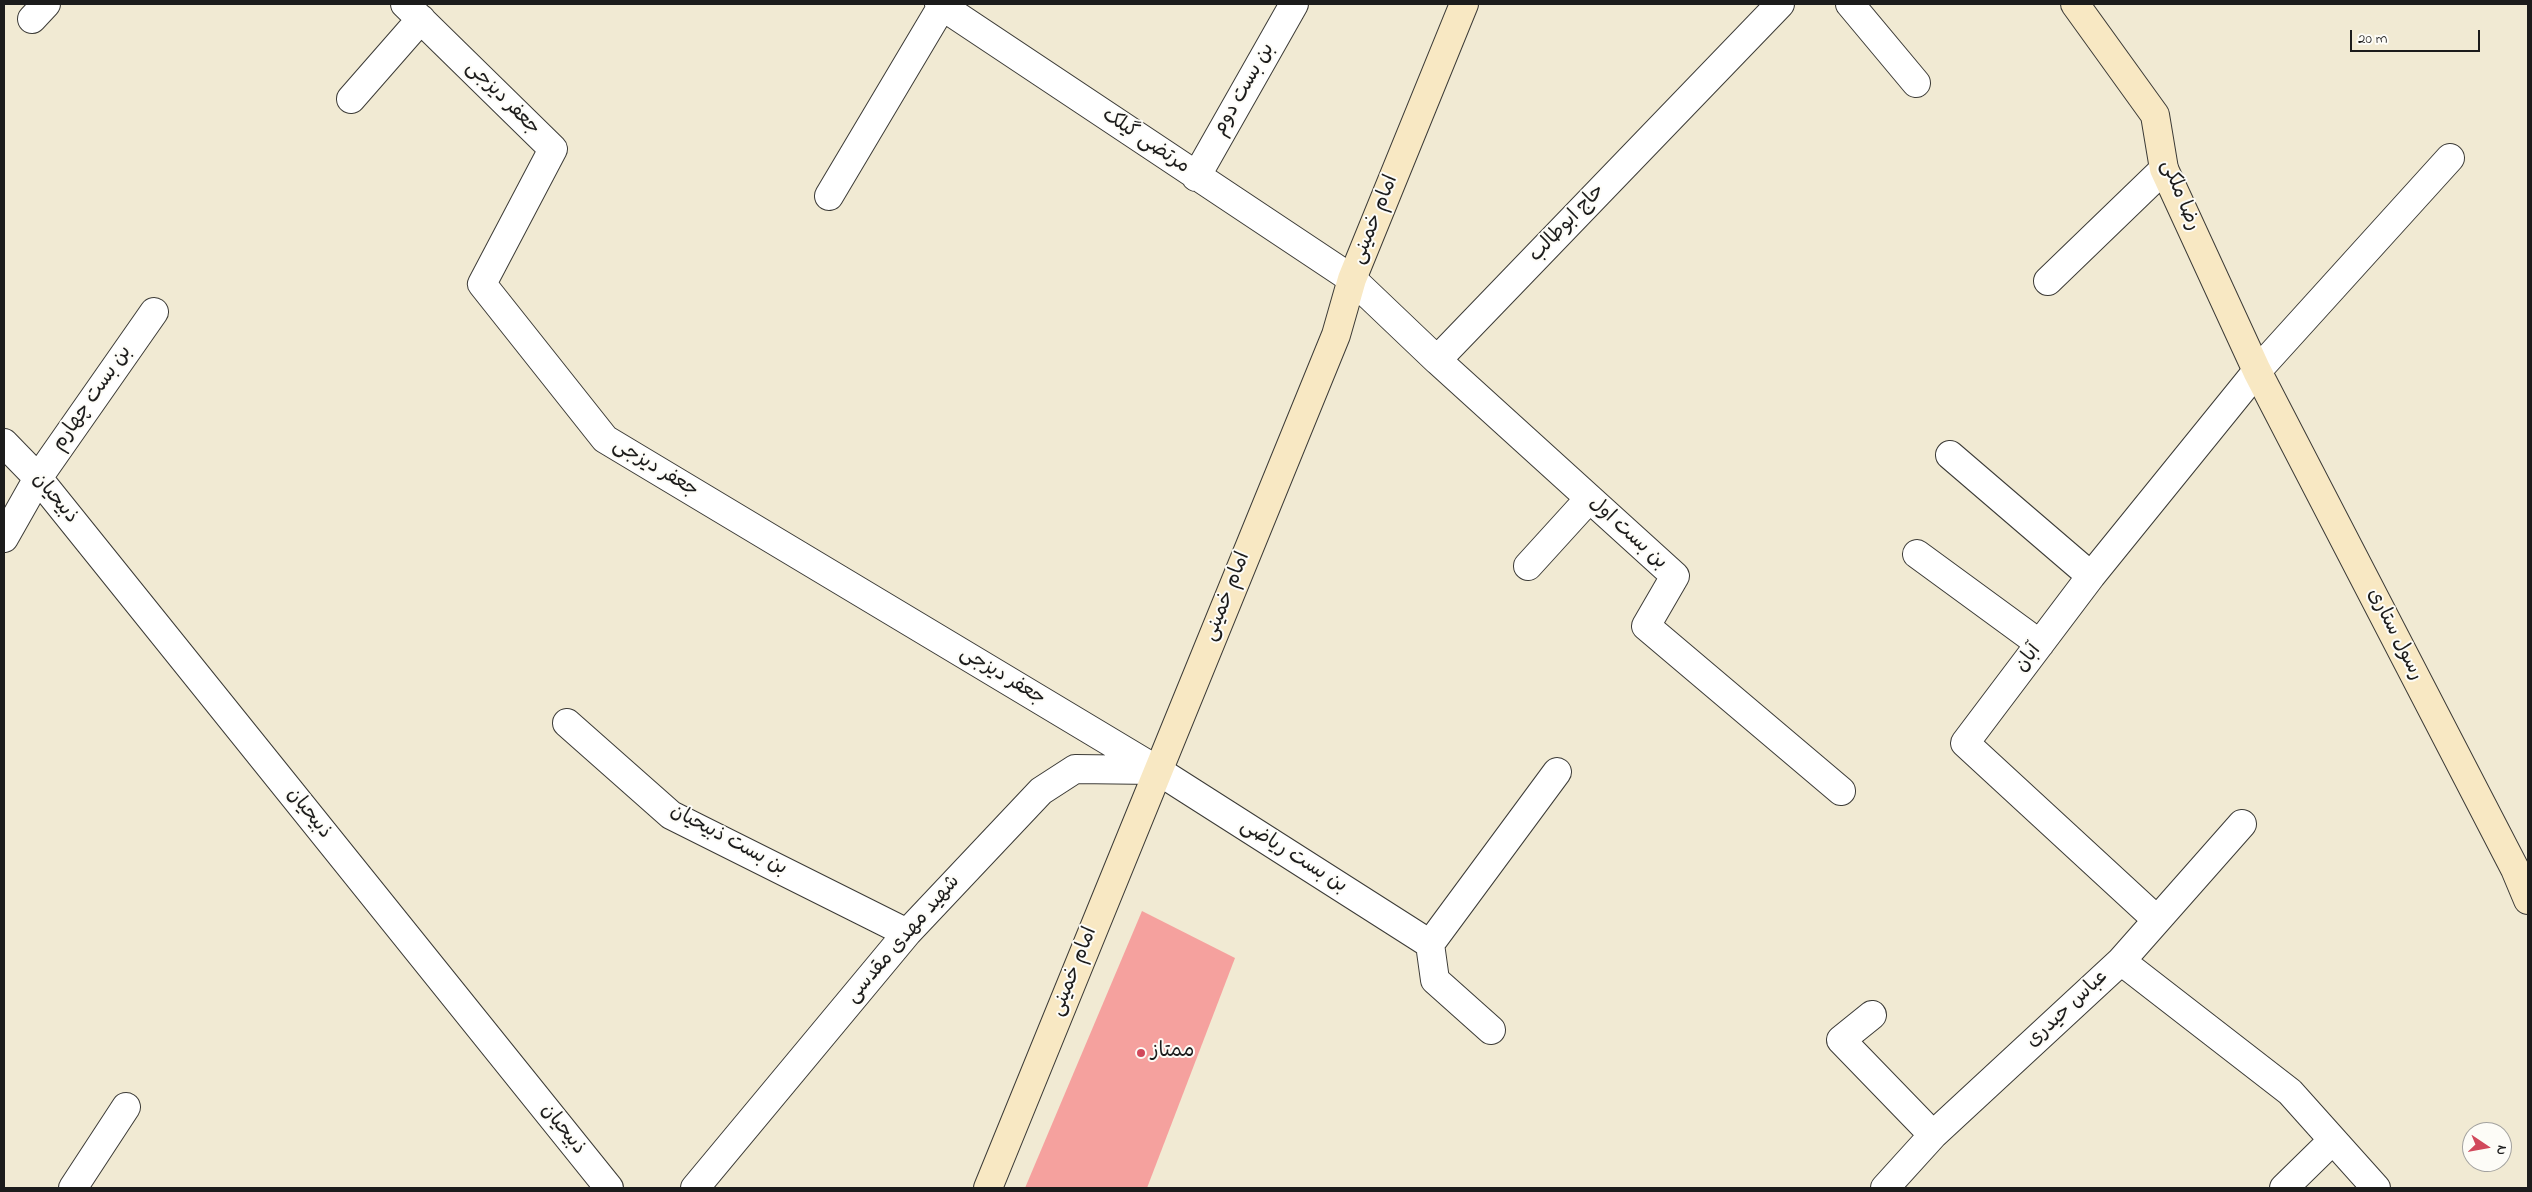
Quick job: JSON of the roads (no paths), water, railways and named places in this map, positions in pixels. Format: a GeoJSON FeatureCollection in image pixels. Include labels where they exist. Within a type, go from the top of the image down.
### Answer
{"type":"FeatureCollection","features":[{"type":"Feature","properties":{"kind":"main road","name":"امام خمینی"},"geometry":{"type":"LineString","coordinates":[[988,1188],[1336,335],[1352,279],[1464,4]]}},
{"type":"Feature","properties":{"kind":"main road","name":"رضا ملکی"},"geometry":{"type":"LineString","coordinates":[[2075,4],[2155,115],[2164,169],[2257,371]]}},
{"type":"Feature","properties":{"kind":"main road","name":"رسول ستاری"},"geometry":{"type":"LineString","coordinates":[[2257,371],[2522,864],[2528,900]]}},
{"type":"Feature","properties":{"kind":"street","name":"بن بست دوم"},"geometry":{"type":"LineString","coordinates":[[1196,177],[1294,4]]}},
{"type":"Feature","properties":{"kind":"street","name":"حاج ابوطالب"},"geometry":{"type":"LineString","coordinates":[[1437,360],[1780,4]]}},
{"type":"Feature","properties":{"kind":"street"},"geometry":{"type":"LineString","coordinates":[[1850,4],[1916,83]]}},
{"type":"Feature","properties":{"kind":"street","name":"مرتضی گیلک"},"geometry":{"type":"LineString","coordinates":[[940,5],[1352,279]]}},
{"type":"Feature","properties":{"kind":"street"},"geometry":{"type":"LineString","coordinates":[[828,196],[940,5]]}},
{"type":"Feature","properties":{"kind":"street"},"geometry":{"type":"LineString","coordinates":[[351,100],[413,12]]}},
{"type":"Feature","properties":{"kind":"street","name":"جعفر دیزجی"},"geometry":{"type":"LineString","coordinates":[[413,12],[553,150],[482,284],[605,439],[1157,770]]}},
{"type":"Feature","properties":{"kind":"street","name":"آبان"},"geometry":{"type":"LineString","coordinates":[[2157,920],[1965,743],[2091,576],[2257,371],[2450,158]]}},
{"type":"Feature","properties":{"kind":"street"},"geometry":{"type":"LineString","coordinates":[[2048,281],[2164,169]]}},
{"type":"Feature","properties":{"kind":"street"},"geometry":{"type":"LineString","coordinates":[[1352,279],[1437,360]]}},
{"type":"Feature","properties":{"kind":"street","name":"بن بست چهارم"},"geometry":{"type":"LineString","coordinates":[[4,538],[38,478],[154,312]]}},
{"type":"Feature","properties":{"kind":"street","name":"بن بست اول"},"geometry":{"type":"LineString","coordinates":[[1437,360],[1588,500],[1675,576],[1646,626],[1841,791]]}},
{"type":"Feature","properties":{"kind":"street","name":"ذبیحیان"},"geometry":{"type":"LineString","coordinates":[[4,444],[38,478],[609,1188]]}},
{"type":"Feature","properties":{"kind":"street"},"geometry":{"type":"LineString","coordinates":[[1950,456],[2091,576]]}},
{"type":"Feature","properties":{"kind":"street"},"geometry":{"type":"LineString","coordinates":[[1528,566],[1588,500]]}},
{"type":"Feature","properties":{"kind":"street"},"geometry":{"type":"LineString","coordinates":[[1917,554],[2040,644]]}},
{"type":"Feature","properties":{"kind":"street","name":"بن بست ذبیحیان"},"geometry":{"type":"LineString","coordinates":[[567,722],[671,815],[907,933]]}},
{"type":"Feature","properties":{"kind":"street","name":"شهید مهدی مقدسی"},"geometry":{"type":"LineString","coordinates":[[695,1188],[907,933],[1041,791],[1075,769],[1157,770]]}},
{"type":"Feature","properties":{"kind":"street","name":"بن بست ریاضی"},"geometry":{"type":"LineString","coordinates":[[1157,770],[1430,944]]}},
{"type":"Feature","properties":{"kind":"street"},"geometry":{"type":"LineString","coordinates":[[1491,1030],[1435,980],[1430,944],[1557,772]]}},
{"type":"Feature","properties":{"kind":"street","name":"عباس حیدری"},"geometry":{"type":"LineString","coordinates":[[1886,1188],[1933,1135],[2121,961],[2242,824]]}},
{"type":"Feature","properties":{"kind":"street"},"geometry":{"type":"LineString","coordinates":[[2121,961],[2290,1092],[2376,1188]]}},
{"type":"Feature","properties":{"kind":"street"},"geometry":{"type":"LineString","coordinates":[[1872,1015],[1841,1040],[1933,1135]]}},
{"type":"Feature","properties":{"kind":"street"},"geometry":{"type":"LineString","coordinates":[[74,1188],[126,1107]]}},
{"type":"Feature","properties":{"kind":"street"},"geometry":{"type":"LineString","coordinates":[[2284,1188],[2333,1140]]}},
{"type":"Feature","properties":{"kind":"place","name":"ممتاز"},"geometry":{"type":"Point","coordinates":[1141,1053]}}]}
